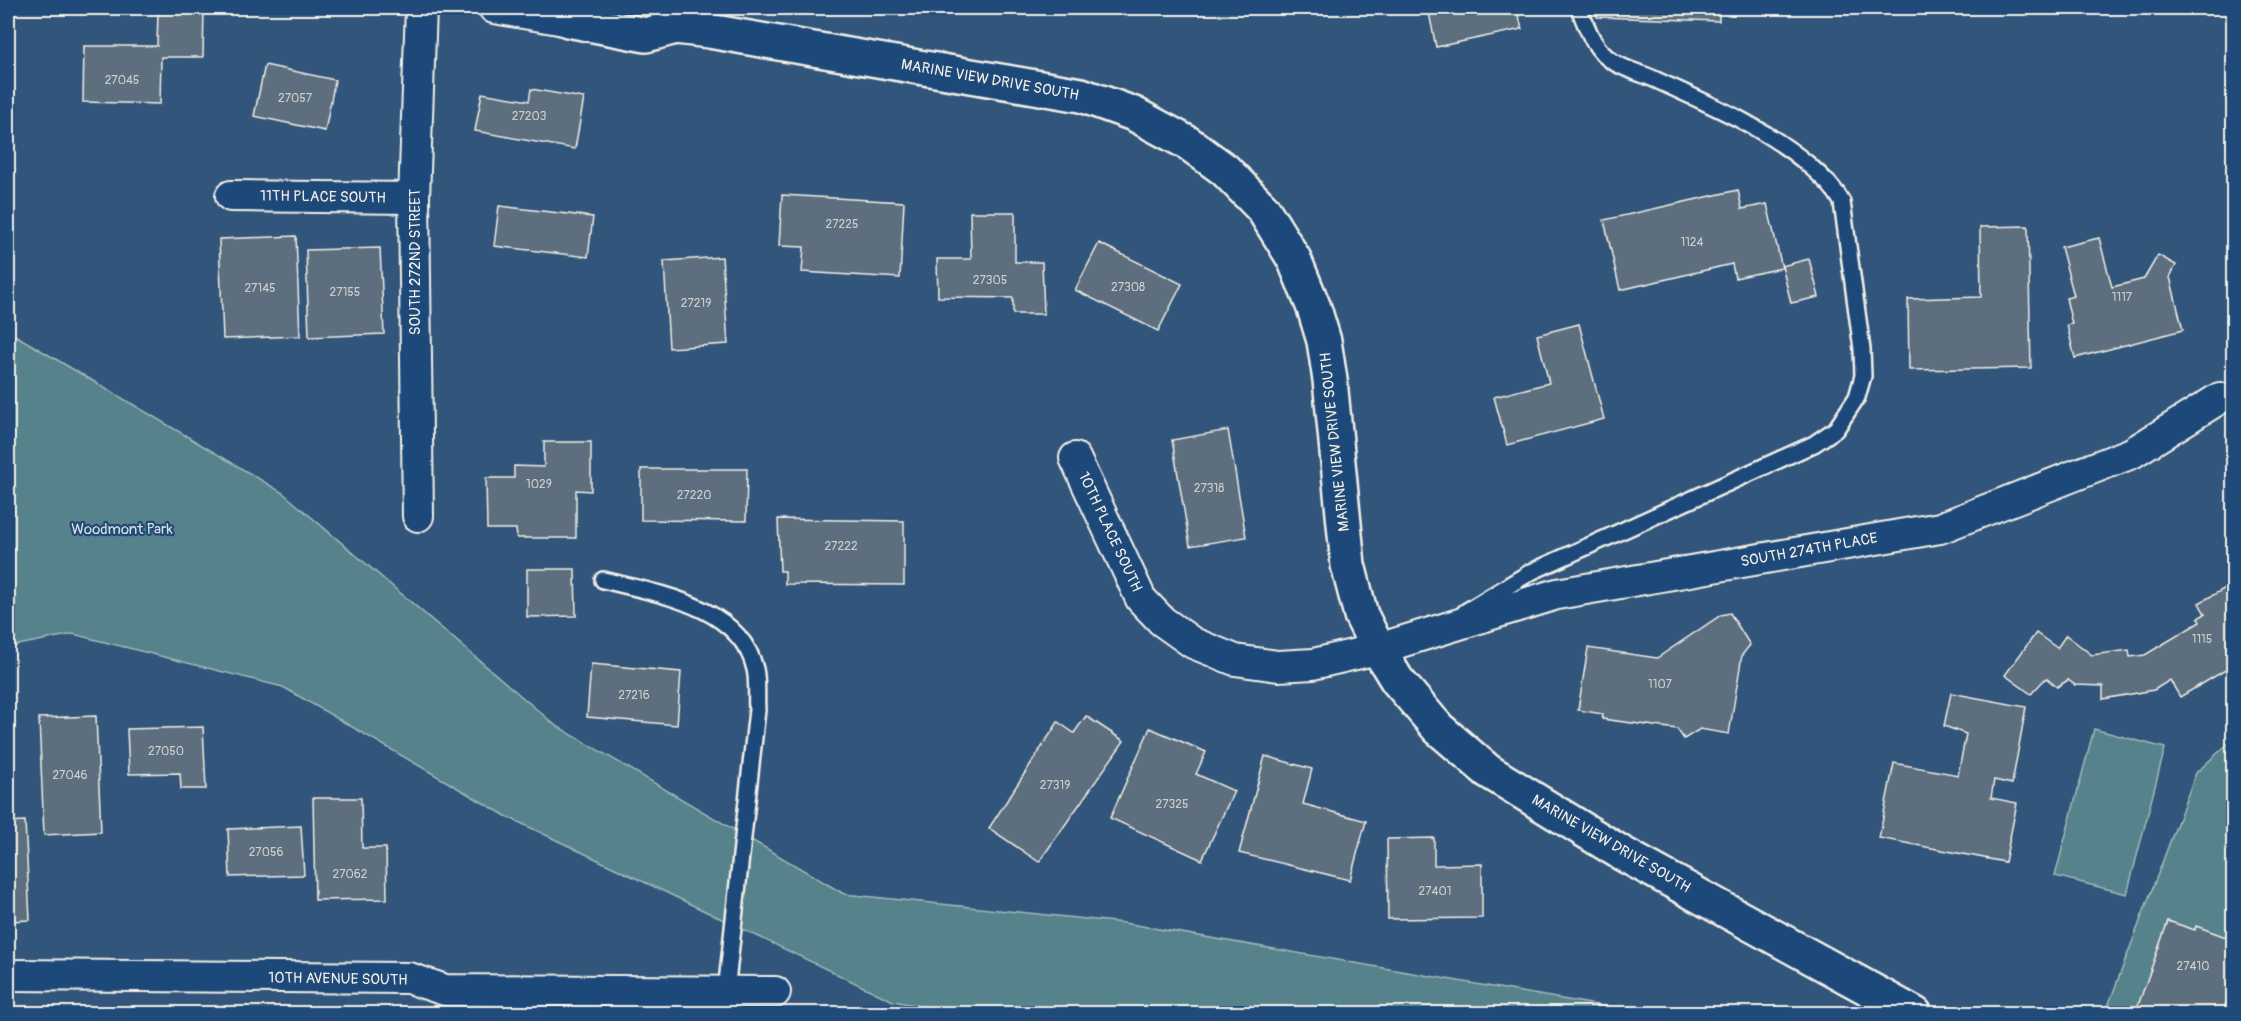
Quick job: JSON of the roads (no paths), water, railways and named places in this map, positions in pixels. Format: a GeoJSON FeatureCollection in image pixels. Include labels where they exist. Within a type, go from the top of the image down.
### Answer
{"type":"FeatureCollection","features":[{"type":"Feature","properties":{"kind":"main road"},"geometry":{"type":"LineString","coordinates":[[535,8],[568,20],[661,31]]}},
{"type":"Feature","properties":{"kind":"main road"},"geometry":{"type":"LineString","coordinates":[[619,8],[646,13],[661,31]]}},
{"type":"Feature","properties":{"kind":"main road","name":"MARINE VIEW DRIVE SOUTH"},"geometry":{"type":"LineString","coordinates":[[661,31],[709,31],[1081,95],[1134,114],[1188,143],[1225,170],[1263,209],[1294,259],[1314,308],[1324,341],[1330,380],[1347,565],[1361,615],[1397,680],[1438,728],[1488,771],[1623,854],[1915,1014]]}},
{"type":"Feature","properties":{"kind":"street","name":"SOUTH 272ND STREET"},"geometry":{"type":"LineString","coordinates":[[418,516],[414,198],[421,8]]}},
{"type":"Feature","properties":{"kind":"street"},"geometry":{"type":"LineString","coordinates":[[494,8],[568,20]]}},
{"type":"Feature","properties":{"kind":"street","name":"11TH PLACE SOUTH"},"geometry":{"type":"LineString","coordinates":[[231,196],[414,198]]}},
{"type":"Feature","properties":{"kind":"street","name":"SOUTH 274TH PLACE"},"geometry":{"type":"LineString","coordinates":[[1378,649],[1557,594],[1940,528],[2132,453],[2220,398]]}},
{"type":"Feature","properties":{"kind":"street","name":"10TH PLACE SOUTH"},"geometry":{"type":"LineString","coordinates":[[1075,458],[1141,599],[1162,621],[1193,644],[1235,660],[1278,666],[1313,664],[1378,649]]}},
{"type":"Feature","properties":{"kind":"street","name":"10TH AVENUE SOUTH"},"geometry":{"type":"LineString","coordinates":[[8,975],[409,978],[446,1002],[775,992]]}},
{"type":"Feature","properties":{"kind":"lane"},"geometry":{"type":"LineString","coordinates":[[1431,632],[1531,572],[1814,444],[1836,429],[1857,396],[1863,376],[1862,349],[1842,202],[1837,192],[1786,146],[1754,126],[1640,72],[1612,62],[1595,45],[1579,8]]}},
{"type":"Feature","properties":{"kind":"lane"},"geometry":{"type":"LineString","coordinates":[[603,579],[681,599],[709,612],[731,629],[750,653],[756,670],[757,711],[726,992]]}},
{"type":"Feature","properties":{"kind":"park label","name":"Woodmont Park"},"geometry":{"type":"Point","coordinates":[122,529]}}]}
